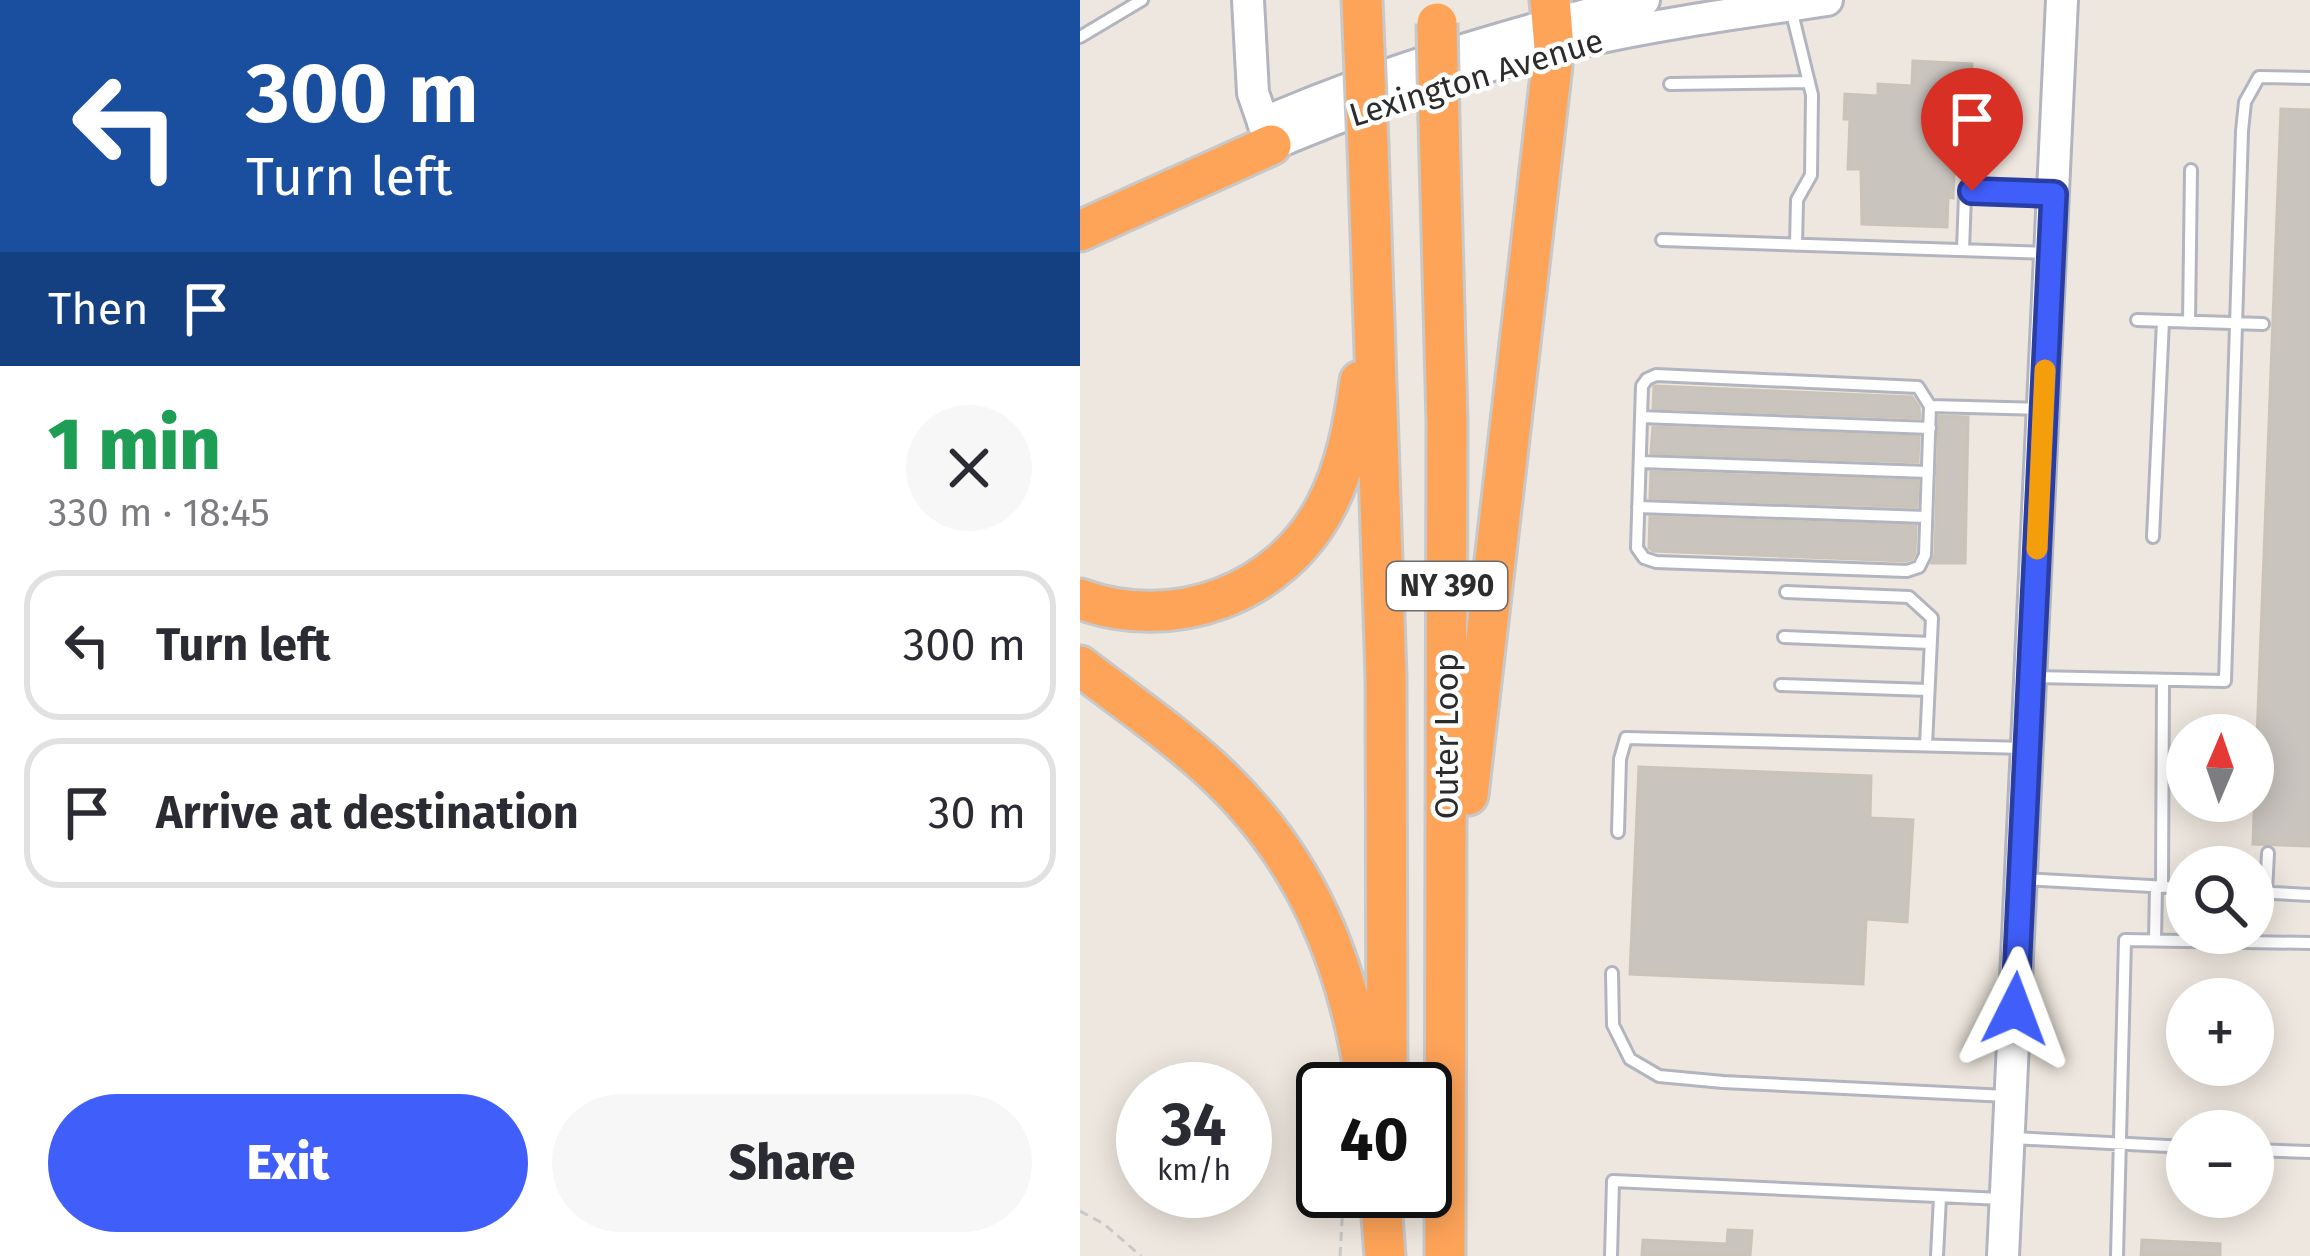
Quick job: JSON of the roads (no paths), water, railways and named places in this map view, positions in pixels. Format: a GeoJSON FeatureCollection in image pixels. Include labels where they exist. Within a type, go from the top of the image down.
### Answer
{"type":"FeatureCollection","features":[{"type":"Feature","properties":{"kind":"highway","name":"Outer Loop"},"geometry":{"type":"LineString","coordinates":[[1362,0],[1386,676],[1387,1062]]}},
{"type":"Feature","properties":{"kind":"highway","name":"Outer Loop"},"geometry":{"type":"LineString","coordinates":[[1437,11],[1448,421],[1444,1256]]}},
{"type":"Feature","properties":{"kind":"highway"},"geometry":{"type":"LineString","coordinates":[[1445,1051],[1456,907],[1552,24]]}},
{"type":"Feature","properties":{"kind":"highway"},"geometry":{"type":"LineString","coordinates":[[1080,210],[1267,134]]}},
{"type":"Feature","properties":{"kind":"highway"},"geometry":{"type":"LineString","coordinates":[[1080,231],[1267,134]]}},
{"type":"Feature","properties":{"kind":"highway"},"geometry":{"type":"LineString","coordinates":[[1080,598],[1148,613],[1199,606],[1247,588],[1303,541],[1331,496],[1350,438],[1372,244]]}},
{"type":"Feature","properties":{"kind":"highway"},"geometry":{"type":"LineString","coordinates":[[1080,666],[1211,769],[1289,861],[1318,910],[1344,977],[1362,1062]]}},
{"type":"Feature","properties":{"kind":"highway"},"geometry":{"type":"LineString","coordinates":[[1385,1218],[1386,1256]]}},
{"type":"Feature","properties":{"kind":"street"},"geometry":{"type":"LineString","coordinates":[[1248,0],[1251,83],[1267,134]]}},
{"type":"Feature","properties":{"kind":"street","name":"Lexington Avenue"},"geometry":{"type":"LineString","coordinates":[[1267,134],[1390,99],[1552,24],[1644,0]]}},
{"type":"Feature","properties":{"kind":"street","name":"Lexington Avenue"},"geometry":{"type":"LineString","coordinates":[[1552,24],[1608,36],[1827,0]]}},
{"type":"Feature","properties":{"kind":"street"},"geometry":{"type":"LineString","coordinates":[[2003,1256],[2062,0]]}},
{"type":"Feature","properties":{"kind":"lane"},"geometry":{"type":"LineString","coordinates":[[1080,37],[1142,0]]}},
{"type":"Feature","properties":{"kind":"lane"},"geometry":{"type":"LineString","coordinates":[[1790,5],[1812,95],[1811,175],[1797,200],[1796,244]]}},
{"type":"Feature","properties":{"kind":"lane"},"geometry":{"type":"LineString","coordinates":[[2031,677],[2225,681],[2245,101],[2259,77],[2310,78]]}},
{"type":"Feature","properties":{"kind":"lane"},"geometry":{"type":"LineString","coordinates":[[1670,84],[1809,82]]}},
{"type":"Feature","properties":{"kind":"lane"},"geometry":{"type":"LineString","coordinates":[[2188,322],[2191,170]]}},
{"type":"Feature","properties":{"kind":"lane"},"geometry":{"type":"LineString","coordinates":[[1963,250],[1965,195],[1972,191],[2054,194]]}},
{"type":"Feature","properties":{"kind":"lane"},"geometry":{"type":"LineString","coordinates":[[1662,240],[2051,254]]}},
{"type":"Feature","properties":{"kind":"lane"},"geometry":{"type":"LineString","coordinates":[[2137,320],[2263,324]]}},
{"type":"Feature","properties":{"kind":"lane"},"geometry":{"type":"LineString","coordinates":[[2153,537],[2163,321]]}},
{"type":"Feature","properties":{"kind":"lane"},"geometry":{"type":"LineString","coordinates":[[1656,375],[1918,387],[1930,406],[1925,555],[1919,567],[1907,571],[1679,563],[1644,557],[1637,548],[1641,417],[1642,386],[1656,375]]}},
{"type":"Feature","properties":{"kind":"lane"},"geometry":{"type":"LineString","coordinates":[[1930,406],[2043,410]]}},
{"type":"Feature","properties":{"kind":"lane"},"geometry":{"type":"LineString","coordinates":[[1641,417],[1930,428]]}},
{"type":"Feature","properties":{"kind":"lane"},"geometry":{"type":"LineString","coordinates":[[1640,462],[1928,472]]}},
{"type":"Feature","properties":{"kind":"lane"},"geometry":{"type":"LineString","coordinates":[[1638,507],[1926,517]]}},
{"type":"Feature","properties":{"kind":"lane"},"geometry":{"type":"LineString","coordinates":[[1786,592],[1910,597],[1932,618],[1925,745]]}},
{"type":"Feature","properties":{"kind":"lane"},"geometry":{"type":"LineString","coordinates":[[1784,637],[1930,643]]}},
{"type":"Feature","properties":{"kind":"lane"},"geometry":{"type":"LineString","coordinates":[[2155,940],[2164,680]]}},
{"type":"Feature","properties":{"kind":"lane"},"geometry":{"type":"LineString","coordinates":[[1781,685],[1928,690]]}},
{"type":"Feature","properties":{"kind":"lane"},"geometry":{"type":"LineString","coordinates":[[1618,832],[1620,759],[1626,738],[2028,748]]}},
{"type":"Feature","properties":{"kind":"lane"},"geometry":{"type":"LineString","coordinates":[[2021,879],[2166,887]]}},
{"type":"Feature","properties":{"kind":"lane"},"geometry":{"type":"LineString","coordinates":[[2274,893],[2310,895]]}},
{"type":"Feature","properties":{"kind":"lane"},"geometry":{"type":"LineString","coordinates":[[2117,1256],[2125,940],[2310,943]]}},
{"type":"Feature","properties":{"kind":"lane"},"geometry":{"type":"LineString","coordinates":[[1612,973],[1613,1025],[1630,1059],[1659,1076],[2010,1096]]}},
{"type":"Feature","properties":{"kind":"lane"},"geometry":{"type":"LineString","coordinates":[[2008,1137],[2166,1146]]}},
{"type":"Feature","properties":{"kind":"lane"},"geometry":{"type":"LineString","coordinates":[[2274,1151],[2310,1152]]}},
{"type":"Feature","properties":{"kind":"lane"},"geometry":{"type":"LineString","coordinates":[[1611,1256],[1613,1181],[2006,1200]]}},
{"type":"Feature","properties":{"kind":"lane"},"geometry":{"type":"LineString","coordinates":[[1937,1256],[1940,1197]]}}]}
